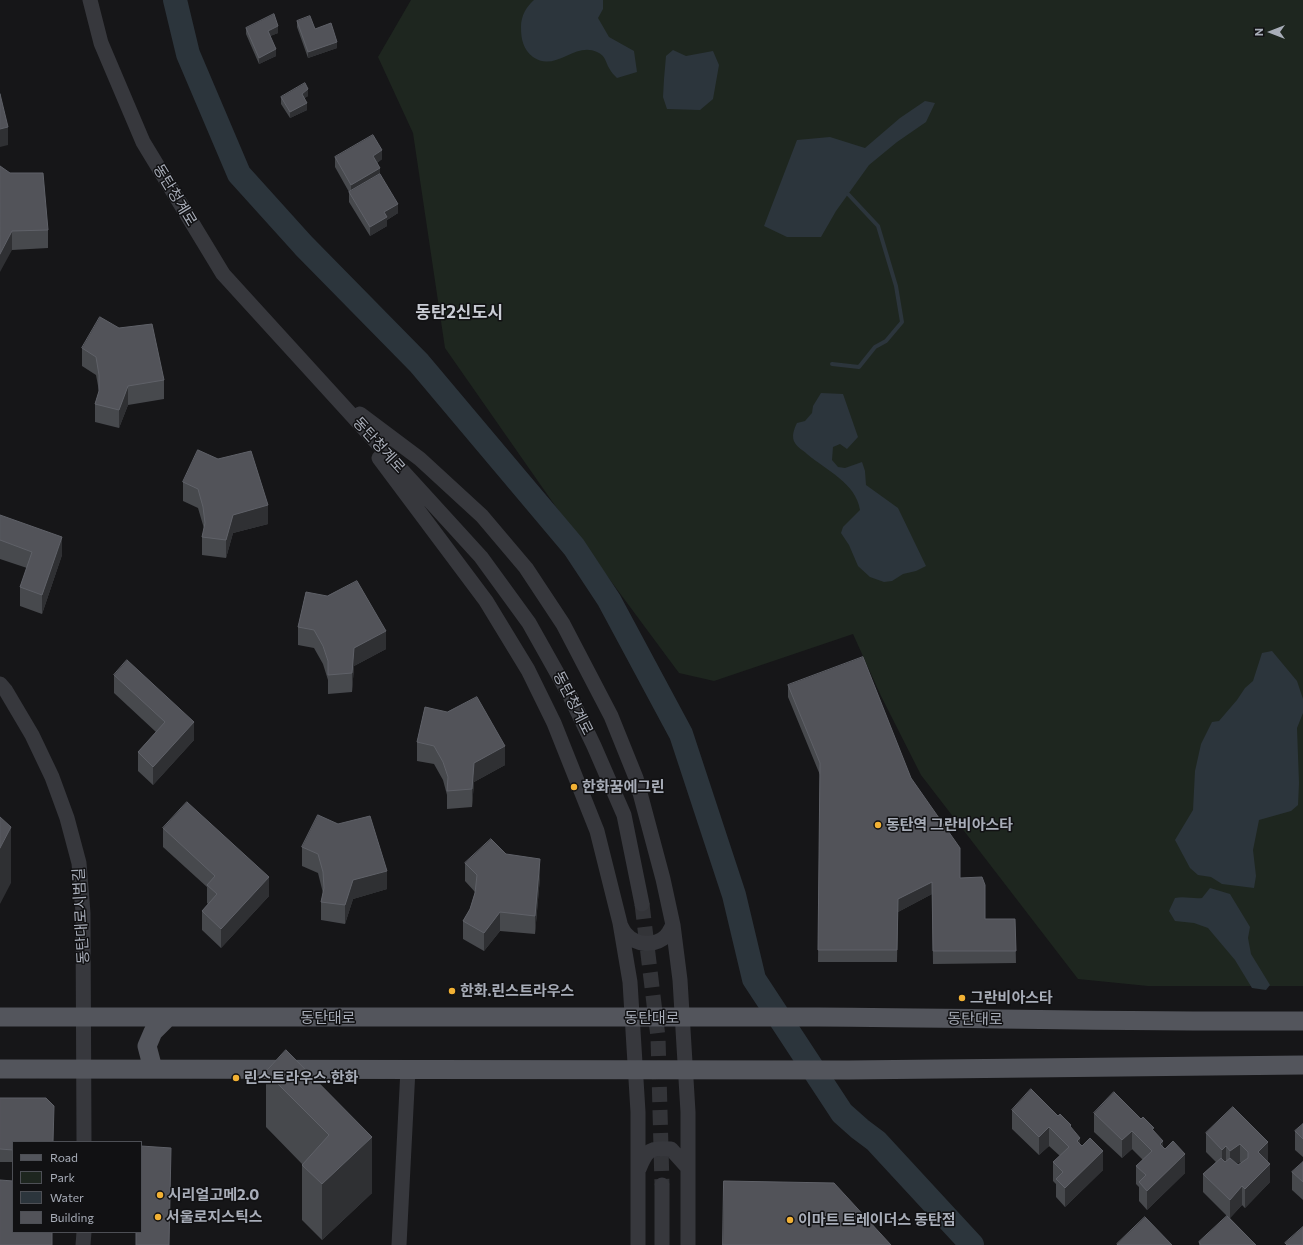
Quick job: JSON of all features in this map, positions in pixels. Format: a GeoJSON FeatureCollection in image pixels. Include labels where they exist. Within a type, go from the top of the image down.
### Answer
{"type":"FeatureCollection","features":[{"type":"Feature","properties":{"kind":"main road","name":"동탄대로"},"geometry":{"type":"LineString","coordinates":[[0,1017],[816,1017],[1197,1022],[1303,1021]]}},
{"type":"Feature","properties":{"kind":"main road"},"geometry":{"type":"LineString","coordinates":[[153,1069],[147,1046],[153,1032],[167,1018]]}},
{"type":"Feature","properties":{"kind":"main road"},"geometry":{"type":"LineString","coordinates":[[0,1069],[849,1070],[1303,1064]]}},
{"type":"Feature","properties":{"kind":"street","name":"동탄청계로"},"geometry":{"type":"LineString","coordinates":[[90,0],[101,43],[143,142],[223,274],[481,557],[529,623],[570,696],[624,815],[642,904]]}},
{"type":"Feature","properties":{"kind":"street"},"geometry":{"type":"LineString","coordinates":[[330,391],[486,601],[528,670],[554,723],[597,832],[620,923],[630,982],[638,1112],[638,1245]]}},
{"type":"Feature","properties":{"kind":"street"},"geometry":{"type":"LineString","coordinates":[[330,391],[420,459],[482,516],[526,568],[564,624],[611,716],[636,778],[673,925],[680,980],[688,1112],[688,1245]]}},
{"type":"Feature","properties":{"kind":"street","name":"동탄대로시범길"},"geometry":{"type":"LineString","coordinates":[[0,684],[6,691],[32,736],[52,777],[67,818],[79,863],[83,913],[84,1141]]}},
{"type":"Feature","properties":{"kind":"street"},"geometry":{"type":"LineString","coordinates":[[620,923],[625,934],[633,940],[643,943],[655,943],[666,936],[673,925]]}},
{"type":"Feature","properties":{"kind":"street"},"geometry":{"type":"LineString","coordinates":[[398,1245],[408,1069]]}},
{"type":"Feature","properties":{"kind":"street"},"geometry":{"type":"LineString","coordinates":[[638,1172],[644,1155],[655,1148],[671,1149],[688,1168]]}},
{"type":"Feature","properties":{"kind":"street"},"geometry":{"type":"LineString","coordinates":[[662,1185],[662,1245]]}},
{"type":"Feature","properties":{"kind":"street"},"geometry":{"type":"LineString","coordinates":[[83,1245],[84,1233]]}},
{"type":"Feature","properties":{"kind":"green space"},"geometry":{"type":"Polygon","coordinates":[[[411,0],[1303,0],[1303,986],[1148,986],[1078,979],[921,775],[881,696],[853,634],[714,681],[679,673],[556,507],[445,348],[413,133],[378,57],[411,0]]]}},
{"type":"Feature","properties":{"kind":"water"},"geometry":{"type":"Polygon","coordinates":[[[534,0],[603,0],[603,9],[598,18],[609,37],[634,51],[637,72],[617,78],[611,71],[602,55],[589,50],[581,50],[557,60],[549,61],[541,61],[533,57],[523,44],[521,27],[524,12],[534,0]]]}},
{"type":"Feature","properties":{"kind":"water"},"geometry":{"type":"Polygon","coordinates":[[[673,50],[686,56],[713,51],[719,65],[713,99],[700,110],[667,109],[663,97],[666,56],[673,50]]]}},
{"type":"Feature","properties":{"kind":"water"},"geometry":{"type":"Polygon","coordinates":[[[925,101],[935,103],[926,122],[897,142],[869,165],[836,211],[821,237],[787,237],[764,226],[797,140],[830,137],[865,148],[900,118],[925,101]]]}},
{"type":"Feature","properties":{"kind":"water"},"geometry":{"type":"Polygon","coordinates":[[[821,393],[843,394],[858,437],[847,449],[840,444],[833,447],[832,460],[838,467],[845,468],[862,462],[865,471],[866,485],[898,508],[926,566],[916,571],[903,574],[892,581],[884,582],[870,577],[858,566],[849,545],[841,533],[843,527],[860,510],[853,492],[839,478],[799,447],[793,438],[797,423],[805,421],[812,413],[813,406],[821,393]]]}},
{"type":"Feature","properties":{"kind":"water"},"geometry":{"type":"Polygon","coordinates":[[[1272,651],[1297,681],[1303,699],[1303,713],[1297,728],[1299,783],[1298,805],[1291,811],[1259,820],[1253,850],[1256,876],[1254,888],[1222,884],[1211,877],[1198,875],[1190,868],[1175,840],[1193,810],[1195,771],[1201,744],[1212,722],[1219,721],[1245,688],[1253,681],[1262,653],[1272,651]]]}},
{"type":"Feature","properties":{"kind":"water"},"geometry":{"type":"Polygon","coordinates":[[[1210,888],[1230,894],[1250,927],[1248,938],[1251,954],[1270,985],[1266,990],[1252,988],[1235,960],[1208,928],[1194,923],[1175,921],[1169,911],[1175,898],[1202,898],[1210,888]]]}},
{"type":"Feature","properties":{"kind":"building"},"geometry":{"type":"Polygon","coordinates":[[[274,14],[278,26],[268,31],[276,49],[259,58],[246,28],[274,14]]]}},
{"type":"Feature","properties":{"kind":"building"},"geometry":{"type":"Polygon","coordinates":[[[310,16],[315,29],[331,23],[337,42],[308,52],[297,21],[310,16]]]}},
{"type":"Feature","properties":{"kind":"building"},"geometry":{"type":"Polygon","coordinates":[[[305,83],[308,89],[302,94],[307,103],[290,112],[281,97],[305,83]]]}},
{"type":"Feature","properties":{"kind":"building"},"geometry":{"type":"Polygon","coordinates":[[[0,94],[8,127],[0,129],[0,94]]]}},
{"type":"Feature","properties":{"kind":"building"},"geometry":{"type":"Polygon","coordinates":[[[373,135],[382,150],[373,156],[380,168],[351,185],[335,157],[373,135]]]}},
{"type":"Feature","properties":{"kind":"building"},"geometry":{"type":"Polygon","coordinates":[[[0,166],[10,173],[43,173],[48,230],[12,231],[0,254],[0,166]]]}},
{"type":"Feature","properties":{"kind":"building"},"geometry":{"type":"Polygon","coordinates":[[[380,174],[398,204],[384,212],[387,217],[370,227],[349,192],[380,174]]]}},
{"type":"Feature","properties":{"kind":"building"},"geometry":{"type":"Polygon","coordinates":[[[100,317],[119,328],[152,324],[164,380],[128,386],[119,410],[95,404],[99,391],[99,375],[96,357],[82,348],[100,317]]]}},
{"type":"Feature","properties":{"kind":"building"},"geometry":{"type":"Polygon","coordinates":[[[198,450],[218,459],[251,451],[268,505],[233,515],[226,540],[202,537],[205,523],[203,507],[198,489],[183,482],[198,450]]]}},
{"type":"Feature","properties":{"kind":"building"},"geometry":{"type":"Polygon","coordinates":[[[0,515],[62,537],[42,595],[20,587],[32,552],[0,540],[0,515]]]}},
{"type":"Feature","properties":{"kind":"building"},"geometry":{"type":"Polygon","coordinates":[[[357,581],[386,631],[354,648],[352,673],[328,675],[328,661],[323,646],[314,630],[298,627],[306,592],[327,596],[357,581]]]}},
{"type":"Feature","properties":{"kind":"building","name":"동탄역 그란비아스타"},"geometry":{"type":"Polygon","coordinates":[[[863,657],[911,778],[960,848],[960,878],[982,877],[985,885],[985,919],[1015,919],[1016,951],[933,951],[932,882],[898,899],[897,950],[818,950],[820,763],[788,685],[863,657]]]}},
{"type":"Feature","properties":{"kind":"building"},"geometry":{"type":"Polygon","coordinates":[[[127,660],[194,722],[153,767],[138,752],[165,722],[114,675],[127,660]]]}},
{"type":"Feature","properties":{"kind":"building"},"geometry":{"type":"Polygon","coordinates":[[[477,697],[505,746],[474,763],[472,789],[447,791],[448,777],[443,762],[434,746],[417,742],[425,707],[447,712],[477,697]]]}},
{"type":"Feature","properties":{"kind":"building"},"geometry":{"type":"Polygon","coordinates":[[[187,802],[269,877],[221,929],[202,911],[217,894],[207,885],[215,876],[163,828],[187,802]]]}},
{"type":"Feature","properties":{"kind":"building"},"geometry":{"type":"Polygon","coordinates":[[[318,815],[338,824],[370,816],[387,871],[353,880],[345,905],[321,902],[324,888],[323,872],[318,854],[302,847],[318,815]]]}},
{"type":"Feature","properties":{"kind":"building"},"geometry":{"type":"Polygon","coordinates":[[[0,817],[11,827],[0,848],[0,817]]]}},
{"type":"Feature","properties":{"kind":"building"},"geometry":{"type":"Polygon","coordinates":[[[491,839],[506,854],[540,859],[535,916],[500,912],[484,933],[463,921],[470,909],[475,893],[477,875],[465,863],[491,839]]]}},
{"type":"Feature","properties":{"kind":"building"},"geometry":{"type":"Polygon","coordinates":[[[286,1050],[372,1137],[322,1184],[302,1165],[329,1135],[266,1072],[286,1050]]]}},
{"type":"Feature","properties":{"kind":"building"},"geometry":{"type":"Polygon","coordinates":[[[1031,1089],[1058,1116],[1060,1114],[1071,1125],[1070,1126],[1080,1138],[1077,1141],[1082,1146],[1090,1138],[1103,1151],[1065,1188],[1056,1179],[1063,1172],[1053,1162],[1069,1147],[1049,1127],[1039,1137],[1012,1110],[1031,1089]]]}},
{"type":"Feature","properties":{"kind":"building"},"geometry":{"type":"Polygon","coordinates":[[[1114,1092],[1141,1119],[1143,1117],[1154,1128],[1152,1129],[1163,1141],[1160,1144],[1165,1149],[1173,1141],[1185,1154],[1147,1191],[1139,1182],[1146,1175],[1136,1166],[1152,1151],[1132,1131],[1122,1140],[1094,1113],[1114,1092]]]}},
{"type":"Feature","properties":{"kind":"building"},"geometry":{"type":"Polygon","coordinates":[[[0,1098],[46,1098],[54,1106],[53,1141],[12,1141],[12,1150],[0,1149],[0,1098]]]}},
{"type":"Feature","properties":{"kind":"building"},"geometry":{"type":"Polygon","coordinates":[[[1233,1107],[1268,1142],[1258,1152],[1270,1164],[1245,1189],[1242,1186],[1230,1200],[1203,1174],[1221,1158],[1225,1162],[1230,1158],[1238,1165],[1248,1158],[1248,1152],[1240,1144],[1230,1151],[1226,1146],[1222,1150],[1206,1133],[1233,1107]]]}},
{"type":"Feature","properties":{"kind":"building"},"geometry":{"type":"Polygon","coordinates":[[[1303,1124],[1303,1139],[1295,1131],[1303,1124]]]}},
{"type":"Feature","properties":{"kind":"building"},"geometry":{"type":"Polygon","coordinates":[[[142,1146],[171,1148],[169,1245],[136,1245],[136,1233],[142,1233],[142,1146]]]}},
{"type":"Feature","properties":{"kind":"building"},"geometry":{"type":"Polygon","coordinates":[[[1303,1162],[1303,1182],[1292,1172],[1303,1162]]]}},
{"type":"Feature","properties":{"kind":"building"},"geometry":{"type":"Polygon","coordinates":[[[0,1180],[12,1181],[12,1233],[52,1233],[52,1245],[0,1245],[0,1180]]]}},
{"type":"Feature","properties":{"kind":"building","name":"이마트 트레이더스 동탄점"},"geometry":{"type":"Polygon","coordinates":[[[724,1181],[834,1183],[891,1245],[723,1245],[724,1181]]]}},
{"type":"Feature","properties":{"kind":"building"},"geometry":{"type":"Polygon","coordinates":[[[1227,1216],[1256,1245],[1201,1245],[1199,1242],[1227,1216]]]}},
{"type":"Feature","properties":{"kind":"building"},"geometry":{"type":"Polygon","coordinates":[[[1145,1217],[1172,1245],[1117,1244],[1145,1217]]]}},
{"type":"Feature","properties":{"kind":"building"},"geometry":{"type":"Polygon","coordinates":[[[1303,1227],[1303,1245],[1287,1245],[1285,1243],[1303,1227]]]}},
{"type":"Feature","properties":{"kind":"waterway"},"geometry":{"type":"LineString","coordinates":[[175,0],[188,54],[239,174],[304,246],[419,363],[574,547],[609,600],[681,734],[734,895],[754,979],[842,1113],[876,1141],[972,1245]]}},
{"type":"Feature","properties":{"kind":"waterway"},"geometry":{"type":"LineString","coordinates":[[832,364],[859,367],[875,347],[886,341],[902,322],[896,286],[878,226],[848,194]]}},
{"type":"Feature","properties":{"kind":"tunnel"},"geometry":{"type":"LineString","coordinates":[[642,904],[658,1037],[662,1185]]}},
{"type":"Feature","properties":{"kind":"place","name":"한화꿈에그린"},"geometry":{"type":"Point","coordinates":[574,787]}},
{"type":"Feature","properties":{"kind":"place","name":"동탄역 그란비아스타"},"geometry":{"type":"Point","coordinates":[878,825]}},
{"type":"Feature","properties":{"kind":"place","name":"한화.린스트라우스"},"geometry":{"type":"Point","coordinates":[452,991]}},
{"type":"Feature","properties":{"kind":"place","name":"그란비아스타"},"geometry":{"type":"Point","coordinates":[962,998]}},
{"type":"Feature","properties":{"kind":"place","name":"린스트라우스.한화"},"geometry":{"type":"Point","coordinates":[236,1078]}},
{"type":"Feature","properties":{"kind":"place","name":"시리얼고메2.0"},"geometry":{"type":"Point","coordinates":[160,1195]}},
{"type":"Feature","properties":{"kind":"place","name":"서울로지스틱스"},"geometry":{"type":"Point","coordinates":[158,1217]}},
{"type":"Feature","properties":{"kind":"place","name":"이마트 트레이더스 동탄점"},"geometry":{"type":"Point","coordinates":[790,1220]}},
{"type":"Feature","properties":{"kind":"district","name":"동탄2신도시"},"geometry":{"type":"Point","coordinates":[459,312]}}]}
